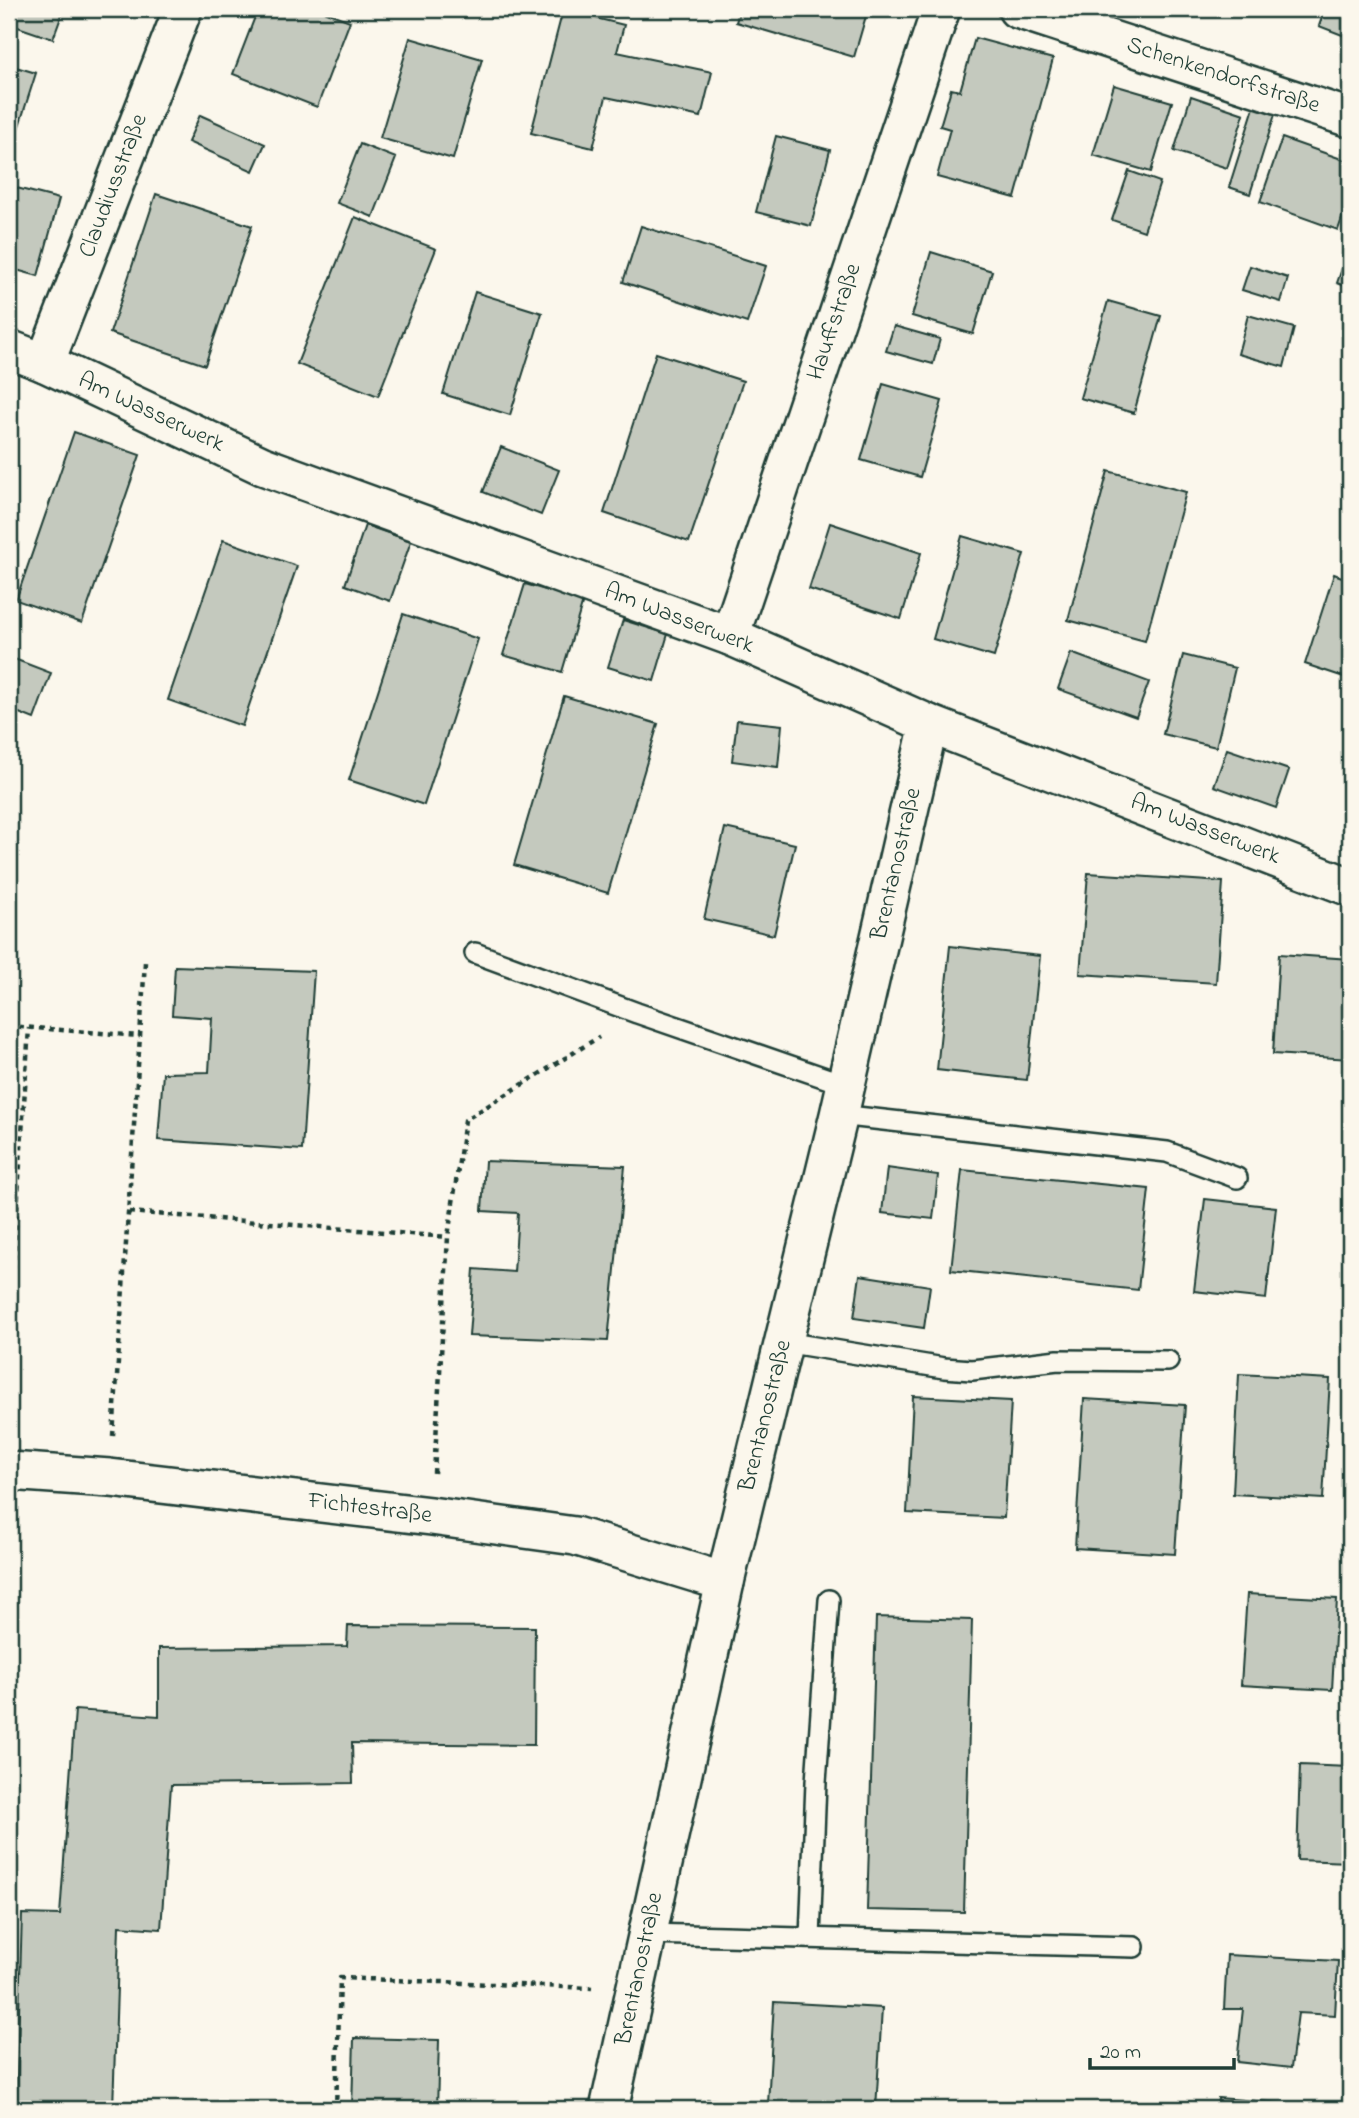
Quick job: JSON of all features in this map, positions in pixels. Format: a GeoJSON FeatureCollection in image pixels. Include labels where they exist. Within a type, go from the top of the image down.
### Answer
{"type":"FeatureCollection","features":[{"type":"Feature","properties":{"kind":"street","name":"Claudiusstraße"},"geometry":{"type":"LineString","coordinates":[[45,363],[183,9]]}},
{"type":"Feature","properties":{"kind":"street","name":"Hauffstraße"},"geometry":{"type":"LineString","coordinates":[[730,636],[941,9]]}},
{"type":"Feature","properties":{"kind":"street","name":"Schenkendorfstraße"},"geometry":{"type":"LineString","coordinates":[[1017,9],[1350,118]]}},
{"type":"Feature","properties":{"kind":"street","name":"Am Wasserwerk"},"geometry":{"type":"LineString","coordinates":[[9,349],[45,363],[263,466],[730,636],[929,724],[1350,887]]}},
{"type":"Feature","properties":{"kind":"street","name":"Brentanostraße"},"geometry":{"type":"LineString","coordinates":[[609,2109],[725,1582],[843,1100],[929,724]]}},
{"type":"Feature","properties":{"kind":"street","name":"Fichtestraße"},"geometry":{"type":"LineString","coordinates":[[9,1471],[110,1478],[575,1536],[725,1582]]}},
{"type":"Feature","properties":{"kind":"lane"},"geometry":{"type":"LineString","coordinates":[[475,953],[637,1013],[843,1100],[1167,1152],[1237,1178]]}},
{"type":"Feature","properties":{"kind":"lane"},"geometry":{"type":"LineString","coordinates":[[784,1342],[944,1368],[972,1370],[1058,1360],[1168,1361]]}},
{"type":"Feature","properties":{"kind":"lane"},"geometry":{"type":"LineString","coordinates":[[810,1938],[816,1782],[829,1600]]}},
{"type":"Feature","properties":{"kind":"lane"},"geometry":{"type":"LineString","coordinates":[[647,1934],[1134,1947]]}},
{"type":"Feature","properties":{"kind":"path"},"geometry":{"type":"LineString","coordinates":[[110,1478],[145,962]]}},
{"type":"Feature","properties":{"kind":"path"},"geometry":{"type":"LineString","coordinates":[[431,1516],[448,1237],[465,1120],[637,1013]]}},
{"type":"Feature","properties":{"kind":"path"},"geometry":{"type":"LineString","coordinates":[[9,1026],[140,1036]]}},
{"type":"Feature","properties":{"kind":"path"},"geometry":{"type":"LineString","coordinates":[[9,1329],[29,1028]]}},
{"type":"Feature","properties":{"kind":"path"},"geometry":{"type":"LineString","coordinates":[[129,1212],[448,1237]]}},
{"type":"Feature","properties":{"kind":"path"},"geometry":{"type":"LineString","coordinates":[[336,2109],[340,1978],[635,1990]]}},
{"type":"Feature","properties":{"kind":"building"},"geometry":{"type":"Polygon","coordinates":[[[9,9],[64,9],[53,39],[9,24],[9,9]]]}},
{"type":"Feature","properties":{"kind":"building"},"geometry":{"type":"Polygon","coordinates":[[[258,9],[318,9],[350,21],[317,107],[233,74],[258,9]]]}},
{"type":"Feature","properties":{"kind":"building"},"geometry":{"type":"Polygon","coordinates":[[[740,9],[868,9],[854,57],[736,22],[740,9]]]}},
{"type":"Feature","properties":{"kind":"building"},"geometry":{"type":"Polygon","coordinates":[[[1325,9],[1350,9],[1350,38],[1319,26],[1325,9]]]}},
{"type":"Feature","properties":{"kind":"building"},"geometry":{"type":"Polygon","coordinates":[[[563,10],[624,25],[617,52],[712,72],[701,117],[606,97],[593,148],[531,133],[563,10]]]}},
{"type":"Feature","properties":{"kind":"building"},"geometry":{"type":"Polygon","coordinates":[[[410,38],[482,59],[453,159],[380,138],[410,38]]]}},
{"type":"Feature","properties":{"kind":"building"},"geometry":{"type":"Polygon","coordinates":[[[975,38],[1053,59],[1015,198],[937,177],[950,129],[940,126],[951,89],[960,91],[975,38]]]}},
{"type":"Feature","properties":{"kind":"building"},"geometry":{"type":"Polygon","coordinates":[[[9,65],[36,73],[11,151],[9,150],[9,65]]]}},
{"type":"Feature","properties":{"kind":"building"},"geometry":{"type":"Polygon","coordinates":[[[1114,85],[1172,102],[1151,172],[1093,155],[1114,85]]]}},
{"type":"Feature","properties":{"kind":"building"},"geometry":{"type":"Polygon","coordinates":[[[1191,96],[1244,114],[1227,168],[1174,151],[1191,96]]]}},
{"type":"Feature","properties":{"kind":"building"},"geometry":{"type":"Polygon","coordinates":[[[1256,101],[1277,108],[1250,194],[1229,187],[1256,101]]]}},
{"type":"Feature","properties":{"kind":"building"},"geometry":{"type":"Polygon","coordinates":[[[200,115],[265,144],[253,171],[188,142],[200,115]]]}},
{"type":"Feature","properties":{"kind":"building"},"geometry":{"type":"Polygon","coordinates":[[[776,136],[830,150],[811,226],[756,212],[776,136]]]}},
{"type":"Feature","properties":{"kind":"building"},"geometry":{"type":"Polygon","coordinates":[[[1282,138],[1350,162],[1350,196],[1338,230],[1260,202],[1282,138]]]}},
{"type":"Feature","properties":{"kind":"building"},"geometry":{"type":"Polygon","coordinates":[[[360,144],[396,158],[373,217],[337,203],[360,144]]]}},
{"type":"Feature","properties":{"kind":"building"},"geometry":{"type":"Polygon","coordinates":[[[1129,171],[1160,182],[1144,231],[1112,220],[1129,171]]]}},
{"type":"Feature","properties":{"kind":"building"},"geometry":{"type":"Polygon","coordinates":[[[9,186],[59,199],[38,276],[9,268],[9,186]]]}},
{"type":"Feature","properties":{"kind":"building"},"geometry":{"type":"Polygon","coordinates":[[[156,194],[252,226],[205,365],[110,333],[156,194]]]}},
{"type":"Feature","properties":{"kind":"building"},"geometry":{"type":"Polygon","coordinates":[[[355,217],[436,249],[378,396],[297,364],[355,217]]]}},
{"type":"Feature","properties":{"kind":"building"},"geometry":{"type":"Polygon","coordinates":[[[641,226],[766,266],[747,323],[623,282],[641,226]]]}},
{"type":"Feature","properties":{"kind":"building"},"geometry":{"type":"Polygon","coordinates":[[[1350,246],[1350,288],[1337,283],[1350,246]]]}},
{"type":"Feature","properties":{"kind":"building"},"geometry":{"type":"Polygon","coordinates":[[[931,252],[992,271],[973,334],[912,316],[931,252]]]}},
{"type":"Feature","properties":{"kind":"building"},"geometry":{"type":"Polygon","coordinates":[[[1250,266],[1288,278],[1281,302],[1242,290],[1250,266]]]}},
{"type":"Feature","properties":{"kind":"building"},"geometry":{"type":"Polygon","coordinates":[[[475,292],[542,313],[510,415],[443,394],[475,292]]]}},
{"type":"Feature","properties":{"kind":"building"},"geometry":{"type":"Polygon","coordinates":[[[1108,301],[1161,316],[1134,413],[1080,398],[1108,301]]]}},
{"type":"Feature","properties":{"kind":"building"},"geometry":{"type":"Polygon","coordinates":[[[1248,315],[1294,328],[1284,367],[1238,354],[1248,315]]]}},
{"type":"Feature","properties":{"kind":"building"},"geometry":{"type":"Polygon","coordinates":[[[894,326],[940,339],[933,364],[886,351],[894,326]]]}},
{"type":"Feature","properties":{"kind":"building"},"geometry":{"type":"Polygon","coordinates":[[[656,353],[743,381],[689,542],[604,513],[656,353]]]}},
{"type":"Feature","properties":{"kind":"building"},"geometry":{"type":"Polygon","coordinates":[[[883,384],[942,401],[920,477],[861,460],[883,384]]]}},
{"type":"Feature","properties":{"kind":"building"},"geometry":{"type":"Polygon","coordinates":[[[74,432],[140,455],[82,623],[16,600],[74,432]]]}},
{"type":"Feature","properties":{"kind":"building"},"geometry":{"type":"Polygon","coordinates":[[[501,447],[559,470],[541,515],[483,492],[501,447]]]}},
{"type":"Feature","properties":{"kind":"building"},"geometry":{"type":"Polygon","coordinates":[[[1108,471],[1186,492],[1145,641],[1068,620],[1108,471]]]}},
{"type":"Feature","properties":{"kind":"building"},"geometry":{"type":"Polygon","coordinates":[[[830,523],[921,553],[901,619],[809,589],[830,523]]]}},
{"type":"Feature","properties":{"kind":"building"},"geometry":{"type":"Polygon","coordinates":[[[365,525],[411,541],[390,601],[345,585],[365,525]]]}},
{"type":"Feature","properties":{"kind":"building"},"geometry":{"type":"Polygon","coordinates":[[[962,536],[1024,554],[994,657],[933,639],[962,536]]]}},
{"type":"Feature","properties":{"kind":"building"},"geometry":{"type":"Polygon","coordinates":[[[223,540],[297,566],[242,726],[168,700],[223,540]]]}},
{"type":"Feature","properties":{"kind":"building"},"geometry":{"type":"Polygon","coordinates":[[[1334,574],[1350,580],[1350,679],[1305,664],[1334,574]]]}},
{"type":"Feature","properties":{"kind":"building"},"geometry":{"type":"Polygon","coordinates":[[[525,584],[583,601],[562,672],[503,655],[525,584]]]}},
{"type":"Feature","properties":{"kind":"building"},"geometry":{"type":"Polygon","coordinates":[[[403,614],[478,639],[424,805],[349,780],[403,614]]]}},
{"type":"Feature","properties":{"kind":"building"},"geometry":{"type":"Polygon","coordinates":[[[623,620],[668,634],[654,681],[608,667],[623,620]]]}},
{"type":"Feature","properties":{"kind":"building"},"geometry":{"type":"Polygon","coordinates":[[[1071,653],[1149,682],[1136,717],[1058,689],[1071,653]]]}},
{"type":"Feature","properties":{"kind":"building"},"geometry":{"type":"Polygon","coordinates":[[[1183,655],[1235,668],[1216,747],[1163,734],[1183,655]]]}},
{"type":"Feature","properties":{"kind":"building"},"geometry":{"type":"Polygon","coordinates":[[[9,657],[51,673],[34,719],[9,709],[9,657]]]}},
{"type":"Feature","properties":{"kind":"building"},"geometry":{"type":"Polygon","coordinates":[[[564,696],[658,724],[608,893],[514,865],[564,696]]]}},
{"type":"Feature","properties":{"kind":"building"},"geometry":{"type":"Polygon","coordinates":[[[737,720],[782,725],[778,767],[732,761],[737,720]]]}},
{"type":"Feature","properties":{"kind":"building"},"geometry":{"type":"Polygon","coordinates":[[[1227,749],[1289,770],[1276,808],[1214,786],[1227,749]]]}},
{"type":"Feature","properties":{"kind":"building"},"geometry":{"type":"Polygon","coordinates":[[[725,828],[795,844],[774,935],[704,919],[725,828]]]}},
{"type":"Feature","properties":{"kind":"building"},"geometry":{"type":"Polygon","coordinates":[[[1088,873],[1223,882],[1216,983],[1080,974],[1088,873]]]}},
{"type":"Feature","properties":{"kind":"building"},"geometry":{"type":"Polygon","coordinates":[[[950,946],[1040,956],[1027,1080],[937,1070],[950,946]]]}},
{"type":"Feature","properties":{"kind":"building"},"geometry":{"type":"Polygon","coordinates":[[[1279,954],[1350,959],[1350,1059],[1273,1054],[1279,954]]]}},
{"type":"Feature","properties":{"kind":"building"},"geometry":{"type":"Polygon","coordinates":[[[175,966],[314,971],[302,1150],[158,1140],[163,1073],[209,1072],[212,1018],[172,1015],[175,966]]]}},
{"type":"Feature","properties":{"kind":"building"},"geometry":{"type":"Polygon","coordinates":[[[485,1161],[625,1166],[608,1341],[469,1336],[474,1269],[514,1272],[518,1213],[482,1211],[485,1161]]]}},
{"type":"Feature","properties":{"kind":"building"},"geometry":{"type":"Polygon","coordinates":[[[887,1168],[938,1175],[933,1219],[882,1213],[887,1168]]]}},
{"type":"Feature","properties":{"kind":"building"},"geometry":{"type":"Polygon","coordinates":[[[962,1170],[1149,1189],[1138,1290],[951,1270],[962,1170]]]}},
{"type":"Feature","properties":{"kind":"building"},"geometry":{"type":"Polygon","coordinates":[[[1205,1199],[1276,1207],[1266,1299],[1194,1291],[1205,1199]]]}},
{"type":"Feature","properties":{"kind":"building"},"geometry":{"type":"Polygon","coordinates":[[[860,1275],[930,1286],[924,1328],[854,1318],[860,1275]]]}},
{"type":"Feature","properties":{"kind":"building"},"geometry":{"type":"Polygon","coordinates":[[[1239,1374],[1330,1379],[1323,1499],[1233,1494],[1239,1374]]]}},
{"type":"Feature","properties":{"kind":"building"},"geometry":{"type":"Polygon","coordinates":[[[913,1396],[1011,1401],[1004,1518],[907,1513],[913,1396]]]}},
{"type":"Feature","properties":{"kind":"building"},"geometry":{"type":"Polygon","coordinates":[[[1084,1399],[1185,1405],[1175,1554],[1075,1548],[1084,1399]]]}},
{"type":"Feature","properties":{"kind":"building"},"geometry":{"type":"Polygon","coordinates":[[[1247,1594],[1337,1599],[1332,1690],[1241,1685],[1247,1594]]]}},
{"type":"Feature","properties":{"kind":"building"},"geometry":{"type":"Polygon","coordinates":[[[876,1617],[972,1620],[964,1912],[867,1910],[876,1617]]]}},
{"type":"Feature","properties":{"kind":"building"},"geometry":{"type":"Polygon","coordinates":[[[348,1626],[535,1627],[534,1745],[352,1743],[353,1783],[171,1785],[161,1929],[119,1926],[113,2109],[16,2109],[22,1914],[60,1915],[75,1710],[159,1716],[159,1648],[347,1646],[348,1626]]]}},
{"type":"Feature","properties":{"kind":"building"},"geometry":{"type":"Polygon","coordinates":[[[1300,1765],[1350,1767],[1350,1862],[1297,1860],[1300,1765]]]}},
{"type":"Feature","properties":{"kind":"building"},"geometry":{"type":"Polygon","coordinates":[[[1227,1955],[1338,1961],[1335,2015],[1298,2013],[1291,2068],[1237,2062],[1243,2009],[1224,2009],[1227,1955]]]}},
{"type":"Feature","properties":{"kind":"building"},"geometry":{"type":"Polygon","coordinates":[[[774,2002],[882,2008],[876,2109],[706,2109],[707,2099],[768,2104],[774,2002]]]}},
{"type":"Feature","properties":{"kind":"building"},"geometry":{"type":"Polygon","coordinates":[[[354,2038],[439,2040],[437,2109],[352,2109],[354,2038]]]}},
{"type":"Feature","properties":{"kind":"building"},"geometry":{"type":"Polygon","coordinates":[[[1218,2098],[1295,2104],[1294,2109],[1217,2109],[1218,2098]]]}}]}
